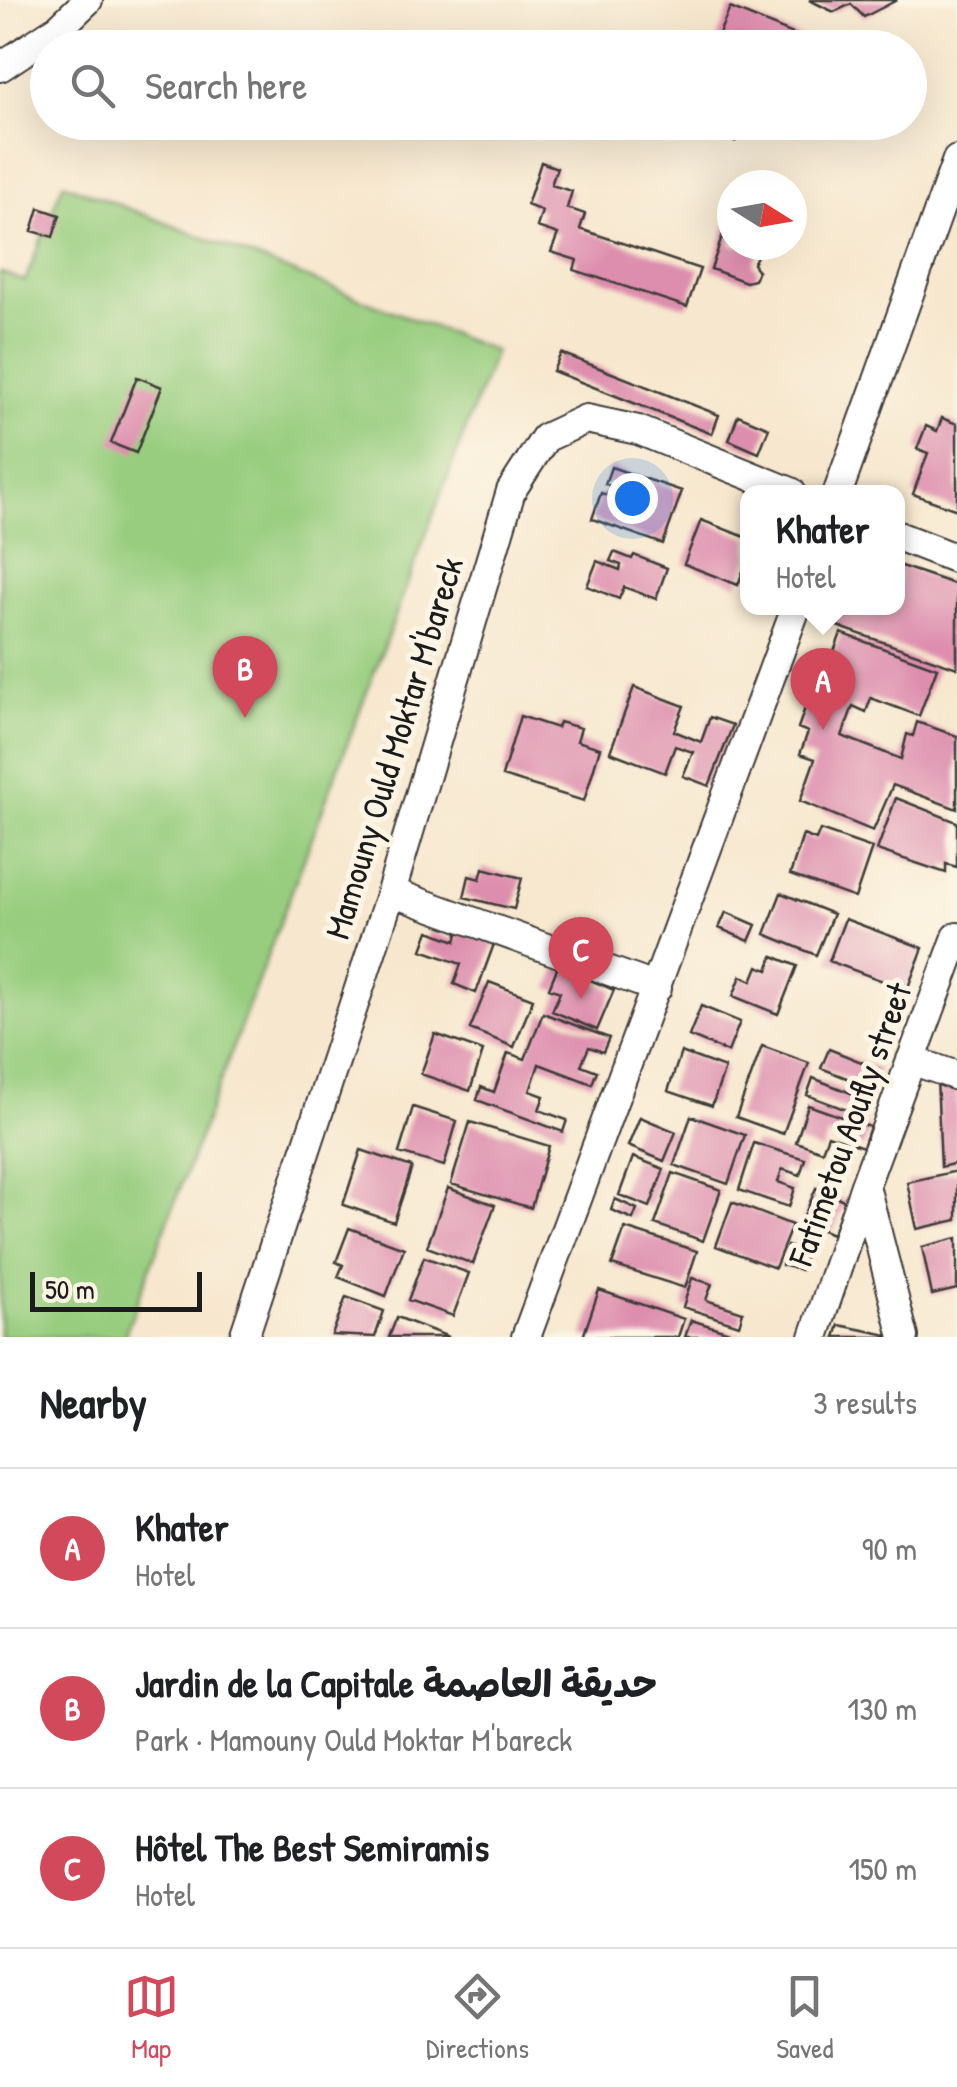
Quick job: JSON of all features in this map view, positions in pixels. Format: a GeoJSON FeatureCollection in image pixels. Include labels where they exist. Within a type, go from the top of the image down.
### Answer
{"type":"FeatureCollection","features":[{"type":"Feature","properties":{"kind":"street"},"geometry":{"type":"LineString","coordinates":[[56,30],[88,0]]}},
{"type":"Feature","properties":{"kind":"street"},"geometry":{"type":"LineString","coordinates":[[0,67],[30,47]]}},
{"type":"Feature","properties":{"kind":"street"},"geometry":{"type":"LineString","coordinates":[[841,485],[957,160]]}},
{"type":"Feature","properties":{"kind":"street","name":"Mamouny Ould Moktar M'bareck"},"geometry":{"type":"LineString","coordinates":[[244,1337],[391,892],[511,492],[545,438],[586,418],[638,430],[774,485]]}},
{"type":"Feature","properties":{"kind":"street"},"geometry":{"type":"LineString","coordinates":[[905,539],[957,559]]}},
{"type":"Feature","properties":{"kind":"street"},"geometry":{"type":"LineString","coordinates":[[526,1337],[793,615]]}},
{"type":"Feature","properties":{"kind":"street"},"geometry":{"type":"LineString","coordinates":[[391,892],[657,988]]}},
{"type":"Feature","properties":{"kind":"street","name":"Fatimetou Aoufly street"},"geometry":{"type":"LineString","coordinates":[[814,1337],[865,1185],[957,936]]}},
{"type":"Feature","properties":{"kind":"street"},"geometry":{"type":"LineString","coordinates":[[911,1060],[957,1076]]}},
{"type":"Feature","properties":{"kind":"street"},"geometry":{"type":"LineString","coordinates":[[865,1185],[904,1337]]}},
{"type":"Feature","properties":{"kind":"green space"},"geometry":{"type":"Polygon","coordinates":[[[63,183],[495,351],[124,1337],[0,1337],[0,272],[25,281],[63,183]]]}},
{"type":"Feature","properties":{"kind":"building"},"geometry":{"type":"Polygon","coordinates":[[[809,0],[897,0],[864,17],[851,4],[834,12],[809,0]]]}},
{"type":"Feature","properties":{"kind":"building"},"geometry":{"type":"Polygon","coordinates":[[[730,8],[784,30],[721,30],[730,8]]]}},
{"type":"Feature","properties":{"kind":"building"},"geometry":{"type":"Polygon","coordinates":[[[541,162],[557,168],[551,185],[572,191],[567,208],[585,214],[580,229],[700,269],[687,307],[574,270],[577,260],[551,252],[558,234],[537,227],[542,211],[527,205],[541,162]]]}},
{"type":"Feature","properties":{"kind":"building"},"geometry":{"type":"Polygon","coordinates":[[[39,208],[60,215],[53,237],[32,231],[39,208]]]}},
{"type":"Feature","properties":{"kind":"building"},"geometry":{"type":"Polygon","coordinates":[[[717,252],[717,260],[755,260],[758,271],[754,280],[746,282],[711,269],[717,252]]]}},
{"type":"Feature","properties":{"kind":"building"},"geometry":{"type":"Polygon","coordinates":[[[561,353],[719,415],[712,434],[553,371],[561,353]]]}},
{"type":"Feature","properties":{"kind":"building"},"geometry":{"type":"Polygon","coordinates":[[[137,377],[162,387],[136,453],[111,443],[137,377]]]}},
{"type":"Feature","properties":{"kind":"building"},"geometry":{"type":"Polygon","coordinates":[[[738,415],[769,428],[759,453],[729,440],[738,415]]]}},
{"type":"Feature","properties":{"kind":"building"},"geometry":{"type":"Polygon","coordinates":[[[942,418],[957,424],[957,510],[913,494],[928,453],[917,449],[926,426],[937,431],[942,418]]]}},
{"type":"Feature","properties":{"kind":"building"},"geometry":{"type":"Polygon","coordinates":[[[611,467],[682,491],[663,544],[592,519],[601,493],[607,495],[610,485],[605,484],[611,467]]]}},
{"type":"Feature","properties":{"kind":"building"},"geometry":{"type":"Polygon","coordinates":[[[701,520],[740,535],[738,585],[684,564],[701,520]]]}},
{"type":"Feature","properties":{"kind":"building"},"geometry":{"type":"Polygon","coordinates":[[[614,552],[667,568],[656,599],[624,587],[619,599],[587,586],[597,561],[620,570],[621,565],[610,561],[614,552]]]}},
{"type":"Feature","properties":{"kind":"building"},"geometry":{"type":"Polygon","coordinates":[[[905,567],[957,585],[957,668],[834,625],[838,615],[905,615],[905,567]]]}},
{"type":"Feature","properties":{"kind":"building"},"geometry":{"type":"Polygon","coordinates":[[[841,633],[937,668],[919,716],[871,698],[866,712],[853,706],[842,736],[901,759],[907,734],[913,736],[917,722],[957,736],[957,809],[893,785],[873,831],[800,801],[815,759],[800,754],[808,732],[798,728],[812,688],[819,691],[841,633]]]}},
{"type":"Feature","properties":{"kind":"building"},"geometry":{"type":"Polygon","coordinates":[[[634,687],[684,706],[674,731],[701,742],[710,717],[733,725],[709,786],[683,776],[693,752],[675,746],[665,773],[610,752],[634,687]]]}},
{"type":"Feature","properties":{"kind":"building"},"geometry":{"type":"Polygon","coordinates":[[[520,716],[557,728],[559,722],[581,728],[577,741],[600,748],[584,801],[502,776],[520,716]]]}},
{"type":"Feature","properties":{"kind":"building"},"geometry":{"type":"Polygon","coordinates":[[[896,798],[957,822],[957,867],[946,864],[946,873],[877,850],[896,798]]]}},
{"type":"Feature","properties":{"kind":"building"},"geometry":{"type":"Polygon","coordinates":[[[820,830],[872,848],[855,898],[790,875],[803,835],[816,840],[820,830]]]}},
{"type":"Feature","properties":{"kind":"building"},"geometry":{"type":"Polygon","coordinates":[[[483,868],[522,878],[514,909],[464,897],[469,876],[480,879],[483,868]]]}},
{"type":"Feature","properties":{"kind":"building"},"geometry":{"type":"Polygon","coordinates":[[[781,893],[833,914],[816,955],[765,934],[781,893]]]}},
{"type":"Feature","properties":{"kind":"building"},"geometry":{"type":"Polygon","coordinates":[[[726,912],[756,925],[749,941],[719,928],[726,912]]]}},
{"type":"Feature","properties":{"kind":"building"},"geometry":{"type":"Polygon","coordinates":[[[845,919],[923,948],[907,990],[829,961],[845,919]]]}},
{"type":"Feature","properties":{"kind":"building"},"geometry":{"type":"Polygon","coordinates":[[[429,931],[456,941],[459,931],[494,944],[476,993],[454,984],[461,964],[422,950],[429,931]]]}},
{"type":"Feature","properties":{"kind":"building"},"geometry":{"type":"Polygon","coordinates":[[[773,956],[797,966],[778,1014],[733,996],[741,976],[752,981],[758,966],[768,970],[773,956]]]}},
{"type":"Feature","properties":{"kind":"building"},"geometry":{"type":"Polygon","coordinates":[[[558,966],[614,990],[597,1030],[552,1011],[560,992],[549,988],[558,966]]]}},
{"type":"Feature","properties":{"kind":"building"},"geometry":{"type":"Polygon","coordinates":[[[489,982],[533,999],[514,1047],[470,1029],[489,982]]]}},
{"type":"Feature","properties":{"kind":"building"},"geometry":{"type":"Polygon","coordinates":[[[701,1006],[740,1022],[728,1052],[689,1036],[701,1006]]]}},
{"type":"Feature","properties":{"kind":"building"},"geometry":{"type":"Polygon","coordinates":[[[543,1013],[609,1038],[603,1052],[589,1047],[581,1065],[597,1071],[592,1084],[539,1064],[530,1091],[544,1096],[539,1110],[567,1120],[563,1132],[477,1100],[481,1087],[494,1092],[508,1053],[525,1059],[543,1013]]]}},
{"type":"Feature","properties":{"kind":"building"},"geometry":{"type":"Polygon","coordinates":[[[435,1034],[483,1051],[470,1091],[421,1074],[435,1034]]]}},
{"type":"Feature","properties":{"kind":"building"},"geometry":{"type":"Polygon","coordinates":[[[762,1046],[809,1063],[783,1134],[736,1117],[762,1046]]]}},
{"type":"Feature","properties":{"kind":"building"},"geometry":{"type":"Polygon","coordinates":[[[829,1049],[879,1069],[872,1088],[821,1068],[829,1049]]]}},
{"type":"Feature","properties":{"kind":"building"},"geometry":{"type":"Polygon","coordinates":[[[681,1052],[725,1068],[712,1106],[668,1091],[681,1052]]]}},
{"type":"Feature","properties":{"kind":"building"},"geometry":{"type":"Polygon","coordinates":[[[813,1078],[871,1101],[865,1117],[807,1095],[813,1078]]]}},
{"type":"Feature","properties":{"kind":"building"},"geometry":{"type":"Polygon","coordinates":[[[937,1078],[957,1084],[957,1163],[941,1167],[937,1078]]]}},
{"type":"Feature","properties":{"kind":"building"},"geometry":{"type":"Polygon","coordinates":[[[808,1105],[870,1127],[863,1147],[828,1135],[822,1151],[796,1142],[808,1105]]]}},
{"type":"Feature","properties":{"kind":"building"},"geometry":{"type":"Polygon","coordinates":[[[413,1107],[457,1121],[444,1166],[399,1153],[413,1107]]]}},
{"type":"Feature","properties":{"kind":"building"},"geometry":{"type":"Polygon","coordinates":[[[691,1116],[745,1135],[728,1184],[674,1165],[691,1116]]]}},
{"type":"Feature","properties":{"kind":"building"},"geometry":{"type":"Polygon","coordinates":[[[640,1117],[676,1132],[664,1161],[628,1146],[640,1117]]]}},
{"type":"Feature","properties":{"kind":"building"},"geometry":{"type":"Polygon","coordinates":[[[470,1122],[549,1146],[531,1208],[451,1184],[470,1122]]]}},
{"type":"Feature","properties":{"kind":"building"},"geometry":{"type":"Polygon","coordinates":[[[754,1143],[805,1159],[800,1175],[782,1169],[778,1182],[795,1188],[789,1207],[739,1190],[754,1143]]]}},
{"type":"Feature","properties":{"kind":"building"},"geometry":{"type":"Polygon","coordinates":[[[361,1150],[412,1167],[394,1222],[343,1205],[361,1150]]]}},
{"type":"Feature","properties":{"kind":"building"},"geometry":{"type":"Polygon","coordinates":[[[633,1157],[664,1169],[650,1207],[619,1195],[633,1157]]]}},
{"type":"Feature","properties":{"kind":"building"},"geometry":{"type":"Polygon","coordinates":[[[957,1171],[957,1220],[917,1229],[907,1182],[957,1171]]]}},
{"type":"Feature","properties":{"kind":"building"},"geometry":{"type":"Polygon","coordinates":[[[673,1173],[721,1190],[703,1241],[655,1224],[673,1173]]]}},
{"type":"Feature","properties":{"kind":"building"},"geometry":{"type":"Polygon","coordinates":[[[448,1188],[495,1205],[473,1264],[427,1247],[448,1188]]]}},
{"type":"Feature","properties":{"kind":"building"},"geometry":{"type":"Polygon","coordinates":[[[816,1188],[846,1201],[832,1234],[802,1221],[816,1188]]]}},
{"type":"Feature","properties":{"kind":"building"},"geometry":{"type":"Polygon","coordinates":[[[615,1199],[637,1209],[633,1219],[611,1210],[615,1199]]]}},
{"type":"Feature","properties":{"kind":"building"},"geometry":{"type":"Polygon","coordinates":[[[732,1202],[792,1225],[775,1268],[716,1246],[732,1202]]]}},
{"type":"Feature","properties":{"kind":"building"},"geometry":{"type":"Polygon","coordinates":[[[349,1228],[404,1248],[386,1296],[338,1277],[343,1265],[336,1262],[349,1228]]]}},
{"type":"Feature","properties":{"kind":"building"},"geometry":{"type":"Polygon","coordinates":[[[625,1228],[697,1251],[685,1288],[612,1265],[625,1228]]]}},
{"type":"Feature","properties":{"kind":"building"},"geometry":{"type":"Polygon","coordinates":[[[957,1238],[957,1289],[932,1295],[922,1247],[957,1238]]]}},
{"type":"Feature","properties":{"kind":"building"},"geometry":{"type":"Polygon","coordinates":[[[787,1246],[806,1251],[801,1270],[782,1265],[787,1246]]]}},
{"type":"Feature","properties":{"kind":"building"},"geometry":{"type":"Polygon","coordinates":[[[424,1257],[469,1273],[453,1316],[408,1300],[424,1257]]]}},
{"type":"Feature","properties":{"kind":"building"},"geometry":{"type":"Polygon","coordinates":[[[692,1278],[712,1284],[706,1300],[743,1312],[739,1325],[683,1307],[692,1278]]]}},
{"type":"Feature","properties":{"kind":"building"},"geometry":{"type":"Polygon","coordinates":[[[599,1290],[684,1319],[678,1337],[583,1337],[599,1290]]]}},
{"type":"Feature","properties":{"kind":"building"},"geometry":{"type":"Polygon","coordinates":[[[346,1297],[384,1311],[375,1337],[332,1335],[346,1297]]]}},
{"type":"Feature","properties":{"kind":"building"},"geometry":{"type":"Polygon","coordinates":[[[397,1317],[449,1337],[389,1337],[397,1317]]]}},
{"type":"Feature","properties":{"kind":"building"},"geometry":{"type":"Polygon","coordinates":[[[691,1320],[742,1336],[742,1337],[685,1337],[691,1320]]]}},
{"type":"Feature","properties":{"kind":"building"},"geometry":{"type":"Polygon","coordinates":[[[839,1325],[888,1335],[888,1337],[835,1337],[839,1325]]]}},
{"type":"Feature","properties":{"kind":"place","name":"Jardin de la Capitale حديقة العاصمة"},"geometry":{"type":"Point","coordinates":[245,718]}},
{"type":"Feature","properties":{"kind":"place","name":"Khater"},"geometry":{"type":"Point","coordinates":[823,730]}},
{"type":"Feature","properties":{"kind":"place","name":"Hôtel The Best Semiramis"},"geometry":{"type":"Point","coordinates":[581,999]}}]}
